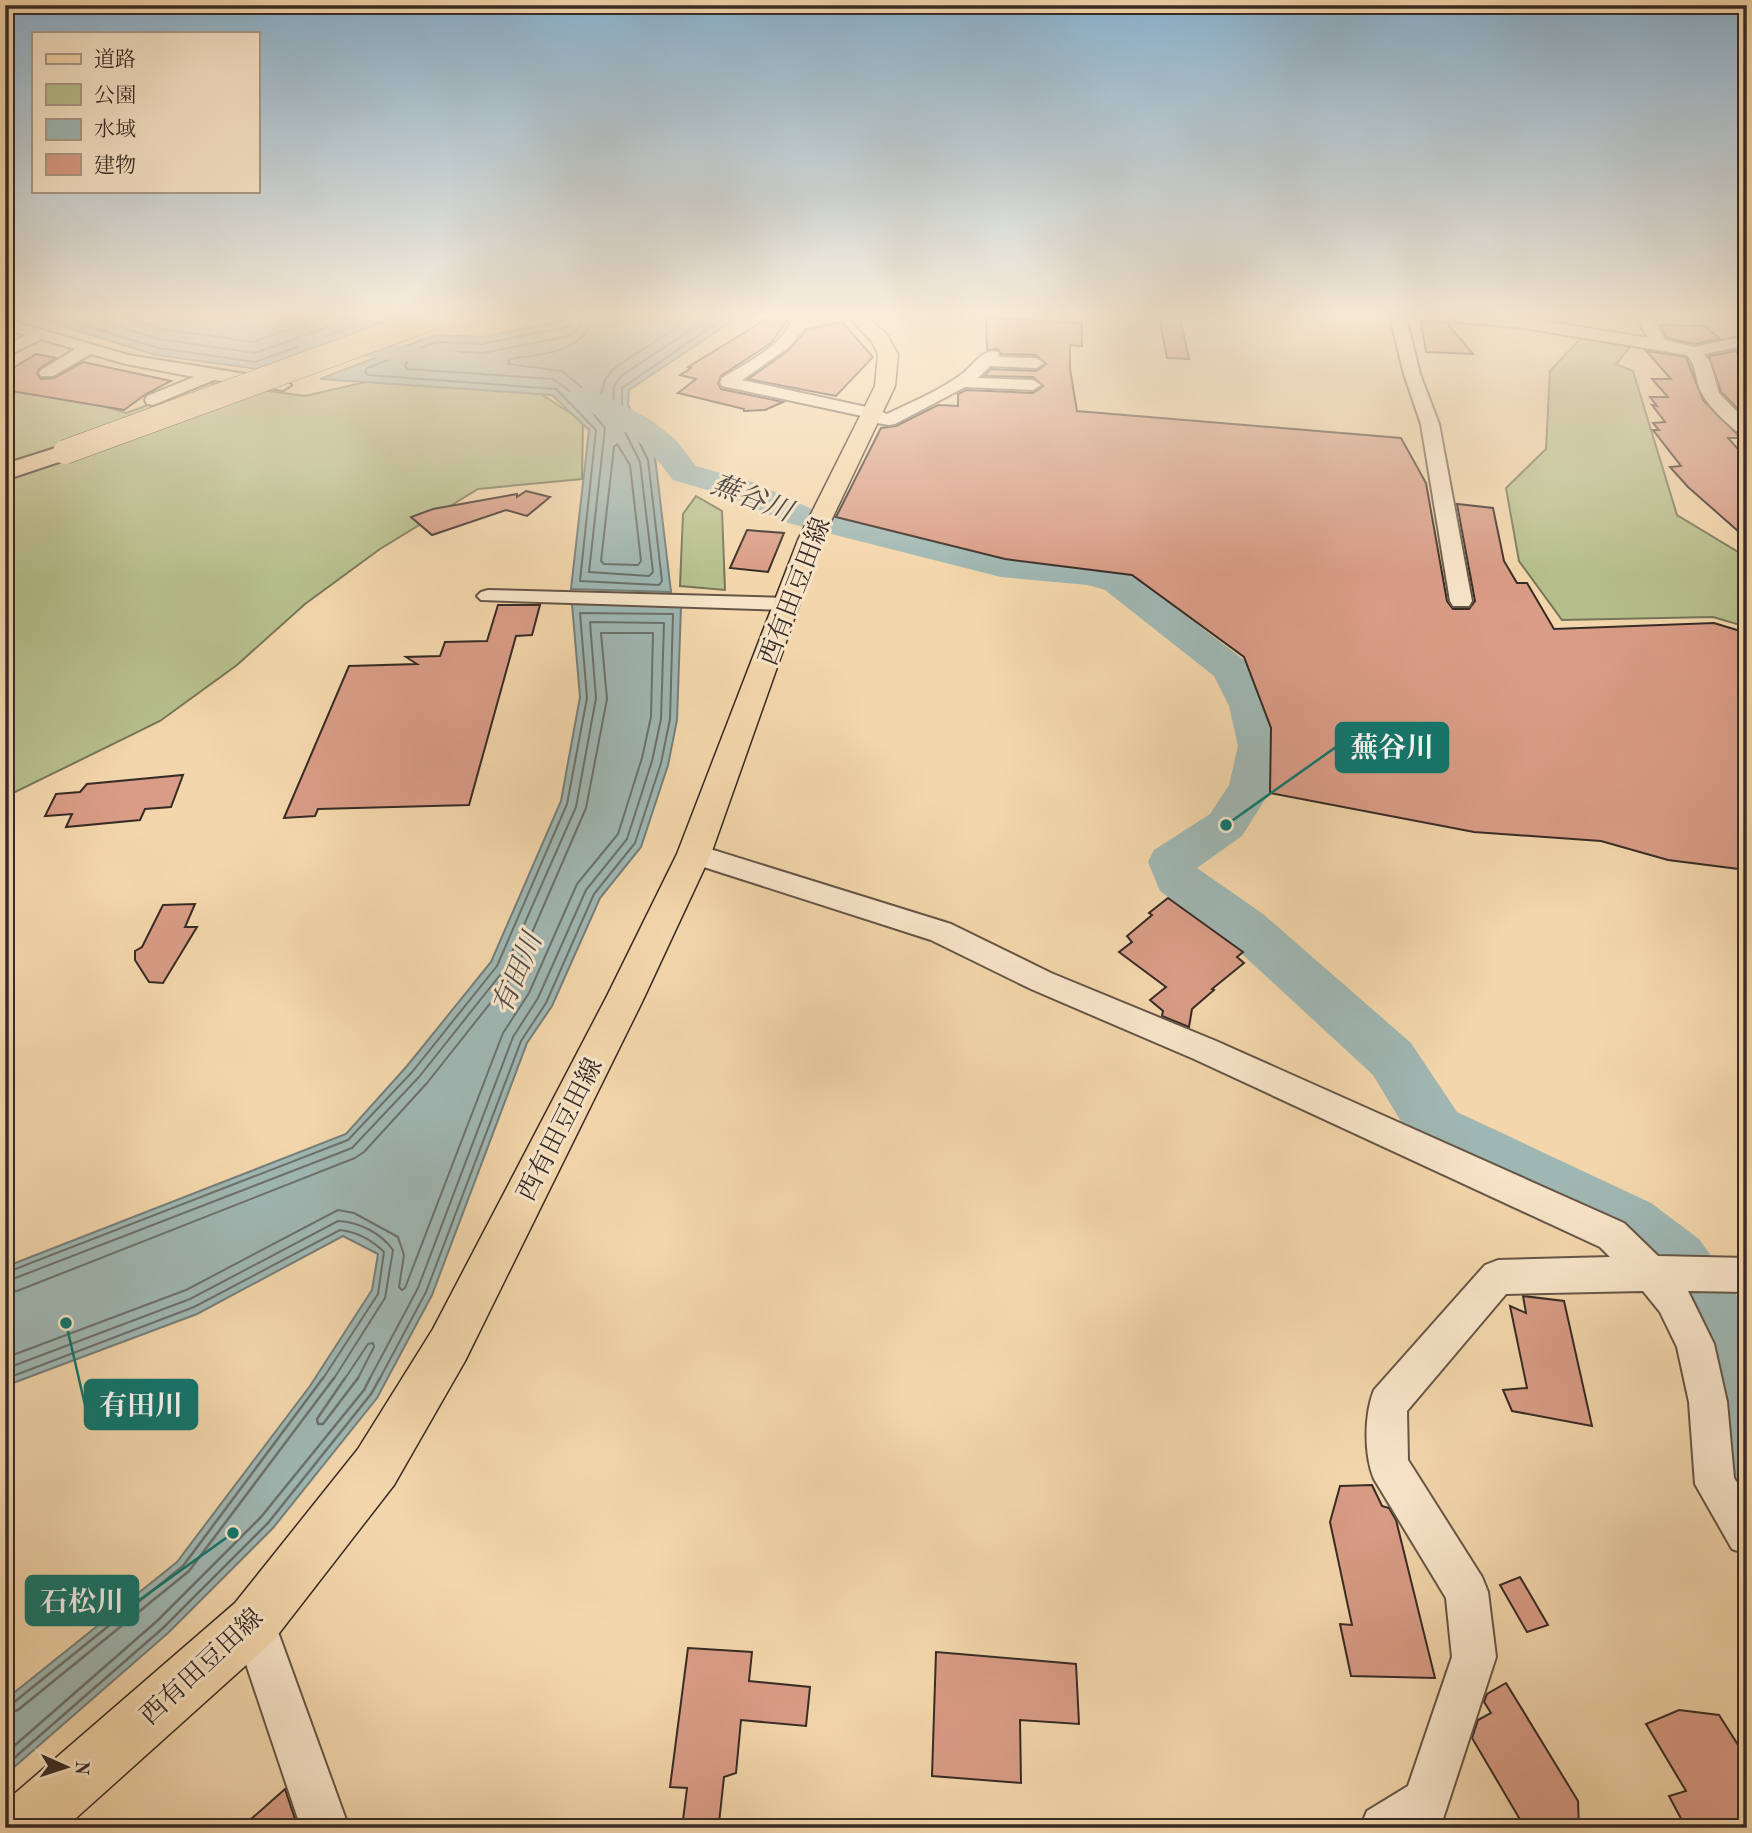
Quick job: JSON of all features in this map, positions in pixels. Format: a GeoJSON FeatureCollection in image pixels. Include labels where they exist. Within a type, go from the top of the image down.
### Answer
{"type":"FeatureCollection","features":[{"type":"Feature","properties":{"kind":"highway"},"geometry":{"type":"LineString","coordinates":[[5,472],[54,449],[177,403]]}},
{"type":"Feature","properties":{"kind":"highway"},"geometry":{"type":"LineString","coordinates":[[5,459],[54,449],[188,403]]}},
{"type":"Feature","properties":{"kind":"main road","name":"西有田豆田線"},"geometry":{"type":"LineString","coordinates":[[20,1828],[254,1622],[376,1467],[449,1345],[623,1002],[694,854],[810,540],[877,403]]}},
{"type":"Feature","properties":{"kind":"street"},"geometry":{"type":"LineString","coordinates":[[817,403],[889,420],[925,403]]}},
{"type":"Feature","properties":{"kind":"street"},"geometry":{"type":"LineString","coordinates":[[1422,403],[1430,424],[1461,601]]}},
{"type":"Feature","properties":{"kind":"street"},"geometry":{"type":"LineString","coordinates":[[1719,403],[1747,431]]}},
{"type":"Feature","properties":{"kind":"street"},"geometry":{"type":"LineString","coordinates":[[488,596],[788,604]]}},
{"type":"Feature","properties":{"kind":"street"},"geometry":{"type":"LineString","coordinates":[[694,854],[941,932],[1041,981],[1229,1061],[1612,1235],[1658,1273],[1695,1343],[1708,1402],[1715,1484],[1739,1524]]}},
{"type":"Feature","properties":{"kind":"street"},"geometry":{"type":"LineString","coordinates":[[1384,1828],[1426,1802],[1474,1657],[1467,1592],[1388,1465],[1388,1404],[1498,1277],[1658,1273],[1747,1275]]}},
{"type":"Feature","properties":{"kind":"street"},"geometry":{"type":"LineString","coordinates":[[254,1622],[325,1828]]}},
{"type":"Feature","properties":{"kind":"green space"},"geometry":{"type":"Polygon","coordinates":[[[5,403],[92,403],[126,413],[155,403],[554,403],[583,421],[582,479],[478,489],[380,549],[305,604],[237,665],[160,721],[5,797],[5,403]]]}},
{"type":"Feature","properties":{"kind":"green space"},"geometry":{"type":"Polygon","coordinates":[[[1548,403],[1643,403],[1677,515],[1740,553],[1747,554],[1747,627],[1713,617],[1562,620],[1519,561],[1506,488],[1546,449],[1548,403]]]}},
{"type":"Feature","properties":{"kind":"green space"},"geometry":{"type":"Polygon","coordinates":[[[696,496],[722,511],[725,590],[680,586],[683,514],[696,496]]]}},
{"type":"Feature","properties":{"kind":"water"},"geometry":{"type":"Polygon","coordinates":[[[560,403],[628,403],[655,457],[671,592],[571,589],[589,430],[560,403]]]}},
{"type":"Feature","properties":{"kind":"water"},"geometry":{"type":"Polygon","coordinates":[[[572,604],[681,606],[677,720],[668,765],[641,847],[600,898],[552,1006],[527,1043],[432,1295],[377,1398],[273,1528],[168,1633],[5,1775],[5,1700],[177,1562],[310,1386],[372,1290],[378,1254],[343,1236],[197,1314],[5,1386],[5,1267],[346,1134],[407,1066],[491,962],[561,801],[580,697],[572,604]]]}},
{"type":"Feature","properties":{"kind":"building"},"geometry":{"type":"Polygon","coordinates":[[[80,403],[134,403],[124,410],[80,403]]]}},
{"type":"Feature","properties":{"kind":"building"},"geometry":{"type":"Polygon","coordinates":[[[717,403],[782,403],[765,410],[744,409],[717,403]]]}},
{"type":"Feature","properties":{"kind":"building"},"geometry":{"type":"Polygon","coordinates":[[[958,403],[1076,403],[1077,411],[1401,438],[1426,483],[1447,601],[1453,609],[1469,609],[1475,601],[1457,504],[1493,508],[1504,561],[1517,583],[1527,583],[1554,629],[1714,623],[1747,633],[1747,870],[1668,860],[1601,841],[1474,832],[1270,793],[1271,728],[1244,657],[1132,575],[1005,559],[836,517],[881,428],[896,426],[938,405],[958,406],[958,403]]]}},
{"type":"Feature","properties":{"kind":"building"},"geometry":{"type":"Polygon","coordinates":[[[1654,403],[1706,403],[1741,438],[1728,438],[1747,459],[1747,539],[1688,487],[1670,467],[1681,466],[1653,430],[1659,430],[1653,423],[1665,422],[1652,405],[1657,406],[1654,403]]]}},
{"type":"Feature","properties":{"kind":"building"},"geometry":{"type":"Polygon","coordinates":[[[1732,403],[1747,403],[1747,418],[1732,403]]]}},
{"type":"Feature","properties":{"kind":"building"},"geometry":{"type":"Polygon","coordinates":[[[526,491],[550,497],[527,516],[506,510],[432,535],[411,517],[433,509],[517,494],[517,497],[526,491]]]}},
{"type":"Feature","properties":{"kind":"building"},"geometry":{"type":"Polygon","coordinates":[[[747,530],[784,533],[768,572],[730,568],[747,530]]]}},
{"type":"Feature","properties":{"kind":"building"},"geometry":{"type":"Polygon","coordinates":[[[498,605],[540,605],[532,635],[516,636],[469,805],[318,809],[315,816],[284,818],[349,666],[417,664],[406,657],[440,656],[445,642],[487,641],[498,605]]]}},
{"type":"Feature","properties":{"kind":"building"},"geometry":{"type":"Polygon","coordinates":[[[183,775],[171,807],[145,809],[140,820],[66,827],[72,814],[45,816],[56,794],[80,792],[87,784],[183,775]]]}},
{"type":"Feature","properties":{"kind":"building"},"geometry":{"type":"Polygon","coordinates":[[[1168,898],[1243,952],[1237,957],[1244,963],[1192,1009],[1189,1027],[1162,1016],[1163,1011],[1150,1000],[1166,987],[1119,952],[1132,942],[1127,936],[1168,898]]]}},
{"type":"Feature","properties":{"kind":"building"},"geometry":{"type":"Polygon","coordinates":[[[195,904],[185,927],[197,927],[163,983],[149,982],[135,960],[135,951],[142,947],[163,905],[195,904]]]}},
{"type":"Feature","properties":{"kind":"building"},"geometry":{"type":"Polygon","coordinates":[[[1523,1296],[1564,1301],[1592,1426],[1512,1411],[1503,1390],[1527,1388],[1510,1306],[1526,1313],[1523,1296]]]}},
{"type":"Feature","properties":{"kind":"building"},"geometry":{"type":"Polygon","coordinates":[[[1372,1485],[1382,1506],[1389,1508],[1396,1520],[1435,1678],[1351,1676],[1340,1624],[1352,1625],[1330,1522],[1340,1486],[1372,1485]]]}},
{"type":"Feature","properties":{"kind":"building"},"geometry":{"type":"Polygon","coordinates":[[[1520,1577],[1548,1625],[1527,1632],[1500,1585],[1520,1577]]]}},
{"type":"Feature","properties":{"kind":"building"},"geometry":{"type":"Polygon","coordinates":[[[688,1648],[752,1652],[749,1681],[810,1687],[806,1726],[741,1720],[736,1773],[724,1777],[719,1823],[683,1820],[687,1788],[670,1787],[688,1648]]]}},
{"type":"Feature","properties":{"kind":"building"},"geometry":{"type":"Polygon","coordinates":[[[936,1652],[1076,1664],[1079,1724],[1020,1720],[1021,1783],[932,1776],[936,1652]]]}},
{"type":"Feature","properties":{"kind":"building"},"geometry":{"type":"Polygon","coordinates":[[[1506,1683],[1578,1801],[1579,1828],[1525,1828],[1472,1738],[1478,1720],[1491,1713],[1484,1702],[1487,1694],[1506,1683]]]}},
{"type":"Feature","properties":{"kind":"building"},"geometry":{"type":"Polygon","coordinates":[[[1679,1710],[1719,1715],[1747,1759],[1747,1828],[1686,1828],[1669,1796],[1686,1791],[1646,1724],[1679,1710]]]}},
{"type":"Feature","properties":{"kind":"building"},"geometry":{"type":"Polygon","coordinates":[[[285,1789],[298,1828],[241,1828],[285,1789]]]}},
{"type":"Feature","properties":{"kind":"waterway","name":"蕪谷川"},"geometry":{"type":"LineString","coordinates":[[594,403],[626,418],[653,436],[676,459],[684,473],[741,489],[800,516],[1001,566],[1092,574],[1118,582],[1230,669],[1250,706],[1259,746],[1251,787],[1226,825],[1171,862],[1177,878],[1246,928],[1392,1059],[1437,1130],[1630,1223],[1677,1260],[1710,1307],[1735,1382],[1747,1491]]}},
{"type":"Feature","properties":{"kind":"place","name":"蕪谷川"},"geometry":{"type":"Point","coordinates":[1226,825]}},
{"type":"Feature","properties":{"kind":"place","name":"有田川"},"geometry":{"type":"Point","coordinates":[66,1323]}},
{"type":"Feature","properties":{"kind":"place","name":"石松川"},"geometry":{"type":"Point","coordinates":[233,1533]}}]}
